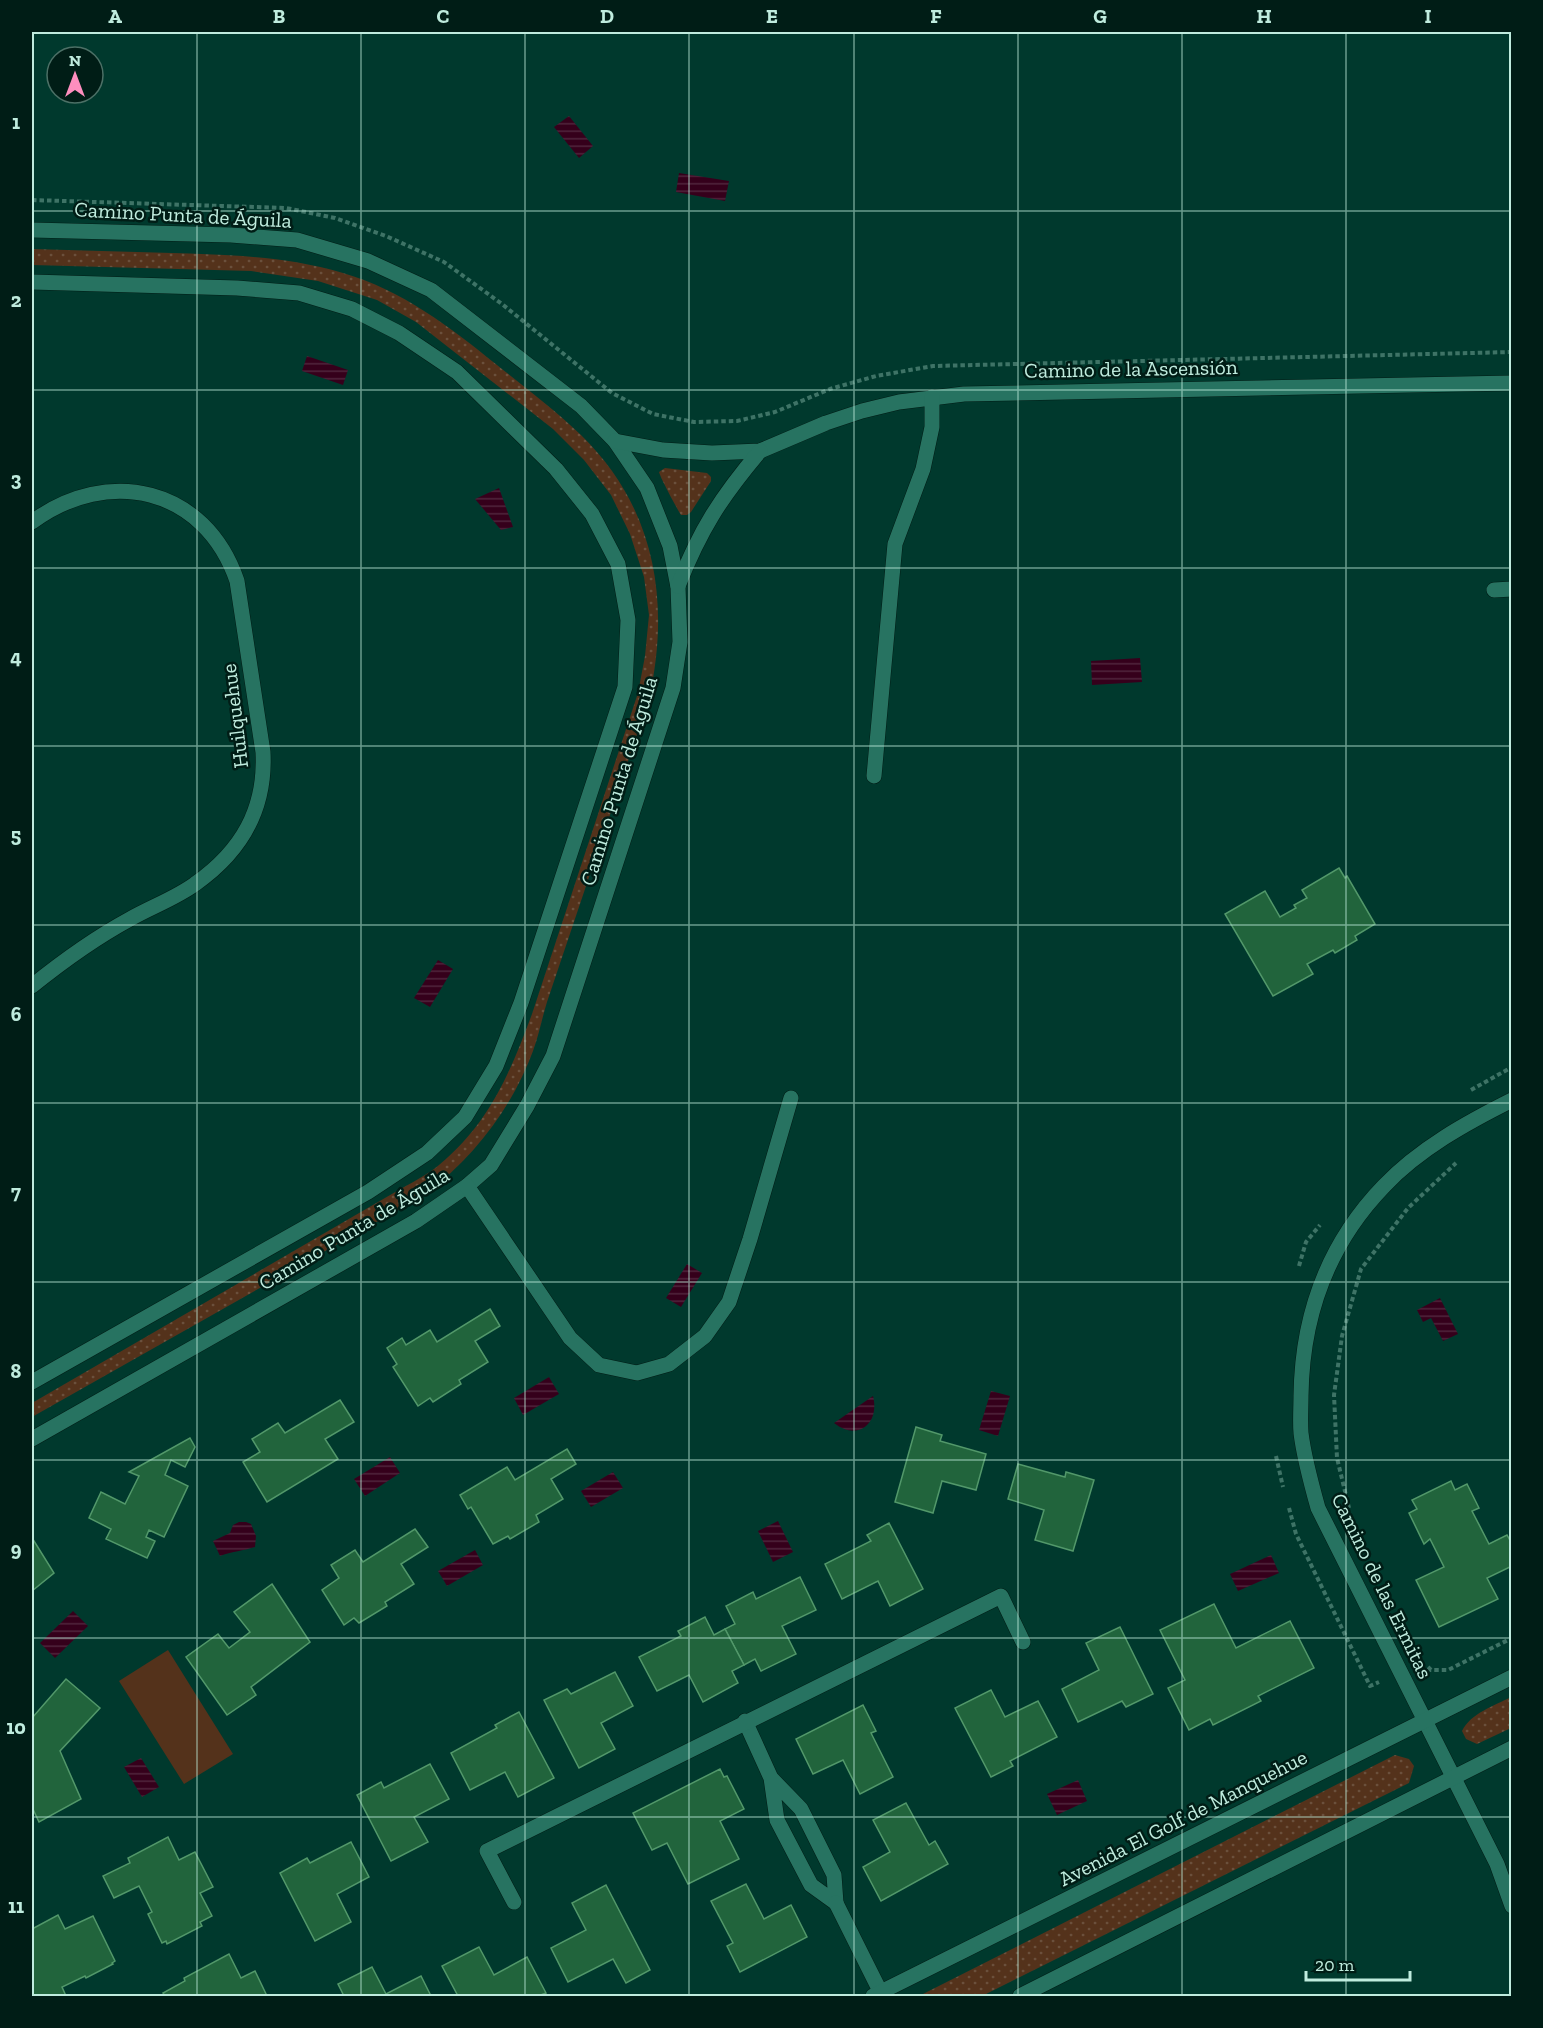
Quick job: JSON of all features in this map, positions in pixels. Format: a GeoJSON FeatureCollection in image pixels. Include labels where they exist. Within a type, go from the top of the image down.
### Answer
{"type":"FeatureCollection","features":[{"type":"Feature","properties":{"kind":"street","name":"Camino Punta de Águila"},"geometry":{"type":"LineString","coordinates":[[32,230],[231,235],[297,240],[369,261],[431,290],[581,406],[615,441],[647,488],[670,546],[678,587],[680,642],[673,688],[553,1056],[505,1143],[490,1165],[467,1186],[416,1221],[32,1439]]}},
{"type":"Feature","properties":{"kind":"street","name":"Camino Punta de Águila"},"geometry":{"type":"LineString","coordinates":[[32,282],[237,288],[299,293],[352,309],[399,333],[457,372],[556,469],[592,514],[618,564],[628,620],[625,687],[544,936],[522,1003],[496,1066],[465,1117],[427,1153],[368,1192],[32,1382]]}},
{"type":"Feature","properties":{"kind":"street","name":"Camino de la Ascensión"},"geometry":{"type":"LineString","coordinates":[[615,441],[663,450],[712,453],[760,451],[826,423],[862,411],[932,397],[963,394],[1512,383]]}},
{"type":"Feature","properties":{"kind":"street"},"geometry":{"type":"LineString","coordinates":[[874,776],[895,544],[923,469],[932,427],[932,397]]}},
{"type":"Feature","properties":{"kind":"street","name":"Camino de la Ascensión"},"geometry":{"type":"LineString","coordinates":[[678,587],[692,550],[711,515],[760,451]]}},
{"type":"Feature","properties":{"kind":"street","name":"Huilquehue"},"geometry":{"type":"LineString","coordinates":[[32,522],[68,500],[115,490],[139,492],[163,499],[185,510],[204,525],[230,561],[237,580],[264,772],[255,812],[246,832],[218,867],[194,886],[129,919],[93,941],[32,986]]}},
{"type":"Feature","properties":{"kind":"street"},"geometry":{"type":"LineString","coordinates":[[1494,590],[1512,589]]}},
{"type":"Feature","properties":{"kind":"street"},"geometry":{"type":"LineString","coordinates":[[467,1186],[570,1338],[599,1365],[637,1373],[669,1364],[705,1336],[729,1302],[791,1098]]}},
{"type":"Feature","properties":{"kind":"street","name":"Camino de las Ermitas"},"geometry":{"type":"LineString","coordinates":[[1512,1100],[1469,1122],[1426,1151],[1384,1186],[1352,1224],[1330,1262],[1314,1302],[1304,1345],[1301,1431],[1308,1472],[1318,1508],[1497,1864],[1512,1906]]}},
{"type":"Feature","properties":{"kind":"street"},"geometry":{"type":"LineString","coordinates":[[514,1902],[487,1851],[1001,1596],[1023,1642]]}},
{"type":"Feature","properties":{"kind":"street","name":"Avenida El Golf de Manquehue"},"geometry":{"type":"LineString","coordinates":[[877,1995],[1512,1677]]}},
{"type":"Feature","properties":{"kind":"street"},"geometry":{"type":"LineString","coordinates":[[745,1721],[771,1778],[777,1820],[810,1885],[836,1903]]}},
{"type":"Feature","properties":{"kind":"street"},"geometry":{"type":"LineString","coordinates":[[1020,1996],[1512,1748]]}},
{"type":"Feature","properties":{"kind":"street"},"geometry":{"type":"LineString","coordinates":[[771,1778],[801,1809],[834,1875],[836,1903],[877,1995]]}},
{"type":"Feature","properties":{"kind":"path"},"geometry":{"type":"LineString","coordinates":[[32,200],[286,208],[335,218],[386,236],[444,262],[502,304],[612,393],[653,414],[694,422],[737,421],[775,412],[830,389],[876,376],[933,366],[1512,352]]}},
{"type":"Feature","properties":{"kind":"path"},"geometry":{"type":"LineString","coordinates":[[1463,1094],[1512,1067]]}},
{"type":"Feature","properties":{"kind":"path"},"geometry":{"type":"LineString","coordinates":[[1351,1518],[1337,1458],[1334,1395],[1342,1336],[1361,1269],[1408,1208],[1458,1161]]}},
{"type":"Feature","properties":{"kind":"path"},"geometry":{"type":"LineString","coordinates":[[1296,1275],[1306,1242],[1326,1216]]}},
{"type":"Feature","properties":{"kind":"path"},"geometry":{"type":"LineString","coordinates":[[1276,1453],[1285,1494]]}},
{"type":"Feature","properties":{"kind":"path"},"geometry":{"type":"LineString","coordinates":[[1288,1504],[1296,1534],[1370,1686]]}},
{"type":"Feature","properties":{"kind":"path"},"geometry":{"type":"LineString","coordinates":[[1424,1662],[1431,1670],[1448,1670],[1512,1638]]}},
{"type":"Feature","properties":{"kind":"shaded area"},"geometry":{"type":"Polygon","coordinates":[[[569,116],[593,146],[579,158],[554,127],[569,116]]]}},
{"type":"Feature","properties":{"kind":"shaded area"},"geometry":{"type":"Polygon","coordinates":[[[679,173],[729,181],[725,201],[676,192],[679,173]]]}},
{"type":"Feature","properties":{"kind":"shaded area"},"geometry":{"type":"Polygon","coordinates":[[[32,249],[258,257],[300,263],[365,280],[424,311],[551,408],[581,435],[606,463],[626,493],[641,524],[651,557],[657,591],[658,627],[649,699],[547,1002],[535,1045],[514,1092],[490,1130],[444,1180],[426,1194],[32,1417],[32,1403],[424,1176],[439,1165],[472,1132],[485,1115],[506,1077],[532,1014],[638,693],[649,615],[644,577],[630,534],[611,495],[584,460],[553,429],[416,322],[377,300],[318,281],[251,271],[32,265],[32,249]]]}},
{"type":"Feature","properties":{"kind":"shaded area"},"geometry":{"type":"Polygon","coordinates":[[[307,356],[348,370],[343,385],[302,371],[307,356]]]}},
{"type":"Feature","properties":{"kind":"shaded area"},"geometry":{"type":"Polygon","coordinates":[[[665,468],[707,473],[711,477],[711,481],[687,515],[681,515],[662,480],[659,472],[665,468]]]}},
{"type":"Feature","properties":{"kind":"shaded area"},"geometry":{"type":"Polygon","coordinates":[[[499,488],[513,527],[501,530],[475,499],[499,488]]]}},
{"type":"Feature","properties":{"kind":"shaded area"},"geometry":{"type":"Polygon","coordinates":[[[1140,658],[1142,682],[1092,685],[1091,661],[1140,658]]]}},
{"type":"Feature","properties":{"kind":"shaded area"},"geometry":{"type":"Polygon","coordinates":[[[438,960],[453,969],[430,1007],[414,998],[438,960]]]}},
{"type":"Feature","properties":{"kind":"shaded area"},"geometry":{"type":"Polygon","coordinates":[[[687,1264],[702,1273],[681,1307],[666,1298],[687,1264]]]}},
{"type":"Feature","properties":{"kind":"shaded area"},"geometry":{"type":"Polygon","coordinates":[[[1440,1298],[1458,1334],[1443,1341],[1431,1318],[1423,1322],[1417,1310],[1440,1298]]]}},
{"type":"Feature","properties":{"kind":"shaded area"},"geometry":{"type":"Polygon","coordinates":[[[549,1377],[559,1394],[523,1415],[514,1398],[549,1377]]]}},
{"type":"Feature","properties":{"kind":"shaded area"},"geometry":{"type":"Polygon","coordinates":[[[991,1391],[1010,1396],[998,1436],[979,1430],[991,1391]]]}},
{"type":"Feature","properties":{"kind":"shaded area"},"geometry":{"type":"Polygon","coordinates":[[[873,1396],[873,1414],[865,1427],[851,1431],[834,1423],[873,1396]]]}},
{"type":"Feature","properties":{"kind":"shaded area"},"geometry":{"type":"Polygon","coordinates":[[[390,1457],[400,1473],[365,1496],[354,1479],[390,1457]]]}},
{"type":"Feature","properties":{"kind":"shaded area"},"geometry":{"type":"Polygon","coordinates":[[[613,1472],[623,1488],[591,1507],[581,1491],[613,1472]]]}},
{"type":"Feature","properties":{"kind":"shaded area"},"geometry":{"type":"Polygon","coordinates":[[[778,1521],[793,1552],[773,1562],[758,1531],[778,1521]]]}},
{"type":"Feature","properties":{"kind":"shaded area"},"geometry":{"type":"Polygon","coordinates":[[[239,1522],[251,1524],[256,1536],[255,1547],[220,1556],[213,1541],[230,1533],[233,1525],[239,1522]]]}},
{"type":"Feature","properties":{"kind":"shaded area"},"geometry":{"type":"Polygon","coordinates":[[[475,1550],[483,1565],[447,1586],[438,1571],[475,1550]]]}},
{"type":"Feature","properties":{"kind":"shaded area"},"geometry":{"type":"Polygon","coordinates":[[[1271,1555],[1279,1573],[1238,1591],[1230,1574],[1271,1555]]]}},
{"type":"Feature","properties":{"kind":"shaded area"},"geometry":{"type":"Polygon","coordinates":[[[73,1611],[88,1626],[55,1658],[40,1643],[73,1611]]]}},
{"type":"Feature","properties":{"kind":"shaded area"},"geometry":{"type":"Polygon","coordinates":[[[168,1650],[233,1754],[184,1784],[119,1681],[168,1650]]]}},
{"type":"Feature","properties":{"kind":"shaded area"},"geometry":{"type":"Polygon","coordinates":[[[1511,1697],[1511,1728],[1477,1744],[1466,1739],[1462,1731],[1471,1719],[1511,1697]]]}},
{"type":"Feature","properties":{"kind":"shaded area"},"geometry":{"type":"Polygon","coordinates":[[[1395,1755],[1409,1759],[1414,1766],[1409,1783],[982,1996],[919,1996],[1395,1755]]]}},
{"type":"Feature","properties":{"kind":"shaded area"},"geometry":{"type":"Polygon","coordinates":[[[141,1758],[159,1787],[142,1797],[124,1767],[141,1758]]]}},
{"type":"Feature","properties":{"kind":"shaded area"},"geometry":{"type":"Polygon","coordinates":[[[1078,1780],[1087,1801],[1057,1815],[1047,1794],[1078,1780]]]}},
{"type":"Feature","properties":{"kind":"building"},"geometry":{"type":"Polygon","coordinates":[[[1339,868],[1345,878],[1347,876],[1375,924],[1355,936],[1357,940],[1335,953],[1333,950],[1307,964],[1313,974],[1273,996],[1225,914],[1265,891],[1280,917],[1296,908],[1294,905],[1307,898],[1302,890],[1339,868]]]}},
{"type":"Feature","properties":{"kind":"building"},"geometry":{"type":"Polygon","coordinates":[[[490,1309],[500,1326],[475,1341],[488,1362],[459,1380],[461,1384],[433,1402],[430,1398],[418,1406],[393,1367],[397,1364],[387,1348],[402,1338],[406,1345],[430,1330],[437,1342],[490,1309]]]}},
{"type":"Feature","properties":{"kind":"building"},"geometry":{"type":"Polygon","coordinates":[[[340,1400],[354,1422],[325,1439],[338,1459],[267,1502],[243,1462],[260,1452],[252,1439],[278,1423],[285,1433],[340,1400]]]}},
{"type":"Feature","properties":{"kind":"building"},"geometry":{"type":"Polygon","coordinates":[[[916,1427],[942,1435],[940,1441],[986,1454],[976,1490],[942,1481],[933,1513],[895,1502],[916,1427]]]}},
{"type":"Feature","properties":{"kind":"building"},"geometry":{"type":"Polygon","coordinates":[[[190,1438],[195,1447],[185,1467],[171,1460],[165,1475],[188,1486],[164,1537],[149,1530],[146,1537],[155,1541],[147,1558],[106,1539],[111,1529],[89,1518],[101,1492],[125,1504],[139,1476],[129,1472],[190,1438]]]}},
{"type":"Feature","properties":{"kind":"building"},"geometry":{"type":"Polygon","coordinates":[[[567,1449],[576,1464],[551,1479],[563,1499],[536,1515],[539,1522],[510,1539],[508,1536],[493,1544],[471,1507],[468,1509],[460,1495],[507,1467],[515,1480],[567,1449]]]}},
{"type":"Feature","properties":{"kind":"building"},"geometry":{"type":"Polygon","coordinates":[[[1018,1464],[1065,1477],[1066,1472],[1094,1480],[1073,1551],[1035,1540],[1044,1510],[1008,1499],[1018,1464]]]}},
{"type":"Feature","properties":{"kind":"building"},"geometry":{"type":"Polygon","coordinates":[[[1451,1481],[1455,1490],[1467,1484],[1479,1508],[1472,1511],[1489,1544],[1507,1535],[1512,1544],[1512,1566],[1487,1578],[1498,1599],[1439,1627],[1416,1580],[1444,1567],[1430,1539],[1424,1544],[1409,1513],[1417,1509],[1412,1500],[1451,1481]]]}},
{"type":"Feature","properties":{"kind":"building"},"geometry":{"type":"Polygon","coordinates":[[[889,1523],[923,1589],[890,1606],[878,1581],[842,1599],[825,1564],[871,1541],[867,1535],[889,1523]]]}},
{"type":"Feature","properties":{"kind":"building"},"geometry":{"type":"Polygon","coordinates":[[[415,1529],[428,1547],[401,1564],[414,1584],[385,1602],[387,1606],[359,1623],[354,1618],[344,1625],[322,1590],[339,1578],[331,1565],[355,1550],[363,1562],[415,1529]]]}},
{"type":"Feature","properties":{"kind":"building"},"geometry":{"type":"Polygon","coordinates":[[[34,1541],[54,1573],[32,1591],[32,1545],[34,1541]]]}},
{"type":"Feature","properties":{"kind":"building"},"geometry":{"type":"Polygon","coordinates":[[[800,1577],[816,1610],[782,1626],[796,1654],[761,1671],[755,1659],[744,1665],[725,1629],[735,1624],[726,1606],[753,1592],[756,1599],[800,1577]]]}},
{"type":"Feature","properties":{"kind":"building"},"geometry":{"type":"Polygon","coordinates":[[[272,1584],[310,1642],[251,1687],[256,1695],[227,1715],[186,1657],[218,1634],[229,1648],[250,1632],[234,1612],[272,1584]]]}},
{"type":"Feature","properties":{"kind":"building"},"geometry":{"type":"Polygon","coordinates":[[[1214,1604],[1236,1648],[1290,1621],[1314,1668],[1258,1696],[1261,1701],[1213,1725],[1210,1719],[1189,1730],[1168,1688],[1185,1680],[1160,1630],[1214,1604]]]}},
{"type":"Feature","properties":{"kind":"building"},"geometry":{"type":"Polygon","coordinates":[[[705,1617],[714,1635],[725,1629],[744,1665],[732,1671],[738,1683],[703,1702],[689,1675],[657,1691],[639,1657],[681,1636],[678,1631],[705,1617]]]}},
{"type":"Feature","properties":{"kind":"building"},"geometry":{"type":"Polygon","coordinates":[[[1120,1627],[1153,1694],[1126,1707],[1122,1701],[1078,1722],[1062,1689],[1099,1670],[1086,1643],[1120,1627]]]}},
{"type":"Feature","properties":{"kind":"building"},"geometry":{"type":"Polygon","coordinates":[[[615,1672],[633,1706],[601,1723],[615,1749],[579,1768],[544,1700],[567,1689],[571,1694],[615,1672]]]}},
{"type":"Feature","properties":{"kind":"building"},"geometry":{"type":"Polygon","coordinates":[[[66,1679],[100,1708],[60,1751],[81,1799],[39,1822],[32,1807],[32,1718],[66,1679]]]}},
{"type":"Feature","properties":{"kind":"building"},"geometry":{"type":"Polygon","coordinates":[[[991,1690],[1005,1717],[1038,1701],[1057,1737],[1010,1761],[1013,1766],[991,1777],[955,1708],[991,1690]]]}},
{"type":"Feature","properties":{"kind":"building"},"geometry":{"type":"Polygon","coordinates":[[[863,1705],[876,1731],[871,1733],[893,1777],[860,1794],[843,1760],[813,1774],[796,1739],[863,1705]]]}},
{"type":"Feature","properties":{"kind":"building"},"geometry":{"type":"Polygon","coordinates":[[[519,1712],[554,1778],[518,1797],[505,1772],[470,1790],[451,1753],[497,1728],[495,1725],[519,1712]]]}},
{"type":"Feature","properties":{"kind":"building"},"geometry":{"type":"Polygon","coordinates":[[[430,1764],[449,1799],[414,1817],[428,1842],[391,1861],[357,1795],[381,1782],[384,1788],[430,1764]]]}},
{"type":"Feature","properties":{"kind":"building"},"geometry":{"type":"Polygon","coordinates":[[[720,1769],[724,1777],[727,1776],[744,1809],[720,1821],[739,1859],[688,1884],[667,1843],[652,1850],[633,1813],[720,1769]]]}},
{"type":"Feature","properties":{"kind":"building"},"geometry":{"type":"Polygon","coordinates":[[[906,1803],[929,1845],[935,1841],[948,1864],[881,1901],[863,1867],[890,1852],[873,1820],[906,1803]]]}},
{"type":"Feature","properties":{"kind":"building"},"geometry":{"type":"Polygon","coordinates":[[[168,1837],[179,1860],[195,1852],[213,1887],[200,1893],[212,1916],[200,1922],[202,1926],[167,1944],[166,1941],[162,1943],[148,1914],[152,1912],[139,1886],[114,1898],[103,1876],[130,1863],[128,1858],[168,1837]]]}},
{"type":"Feature","properties":{"kind":"building"},"geometry":{"type":"Polygon","coordinates":[[[351,1842],[369,1877],[337,1894],[351,1922],[315,1941],[280,1873],[307,1858],[310,1863],[351,1842]]]}},
{"type":"Feature","properties":{"kind":"building"},"geometry":{"type":"Polygon","coordinates":[[[746,1884],[764,1919],[791,1905],[807,1937],[740,1972],[727,1946],[733,1943],[711,1901],[746,1884]]]}},
{"type":"Feature","properties":{"kind":"building"},"geometry":{"type":"Polygon","coordinates":[[[606,1885],[650,1970],[626,1983],[613,1959],[568,1982],[551,1948],[586,1930],[572,1903],[606,1885]]]}},
{"type":"Feature","properties":{"kind":"building"},"geometry":{"type":"Polygon","coordinates":[[[58,1915],[65,1929],[93,1916],[115,1961],[86,1978],[85,1976],[62,1987],[66,1996],[32,1996],[32,1929],[58,1915]]]}},
{"type":"Feature","properties":{"kind":"building"},"geometry":{"type":"Polygon","coordinates":[[[479,1947],[494,1975],[527,1957],[546,1993],[538,1996],[458,1996],[442,1966],[479,1947]]]}},
{"type":"Feature","properties":{"kind":"building"},"geometry":{"type":"Polygon","coordinates":[[[229,1954],[241,1978],[255,1971],[267,1996],[165,1996],[163,1993],[185,1981],[184,1978],[229,1954]]]}},
{"type":"Feature","properties":{"kind":"building"},"geometry":{"type":"Polygon","coordinates":[[[372,1967],[386,1994],[421,1976],[431,1996],[344,1996],[338,1984],[372,1967]]]}}]}
